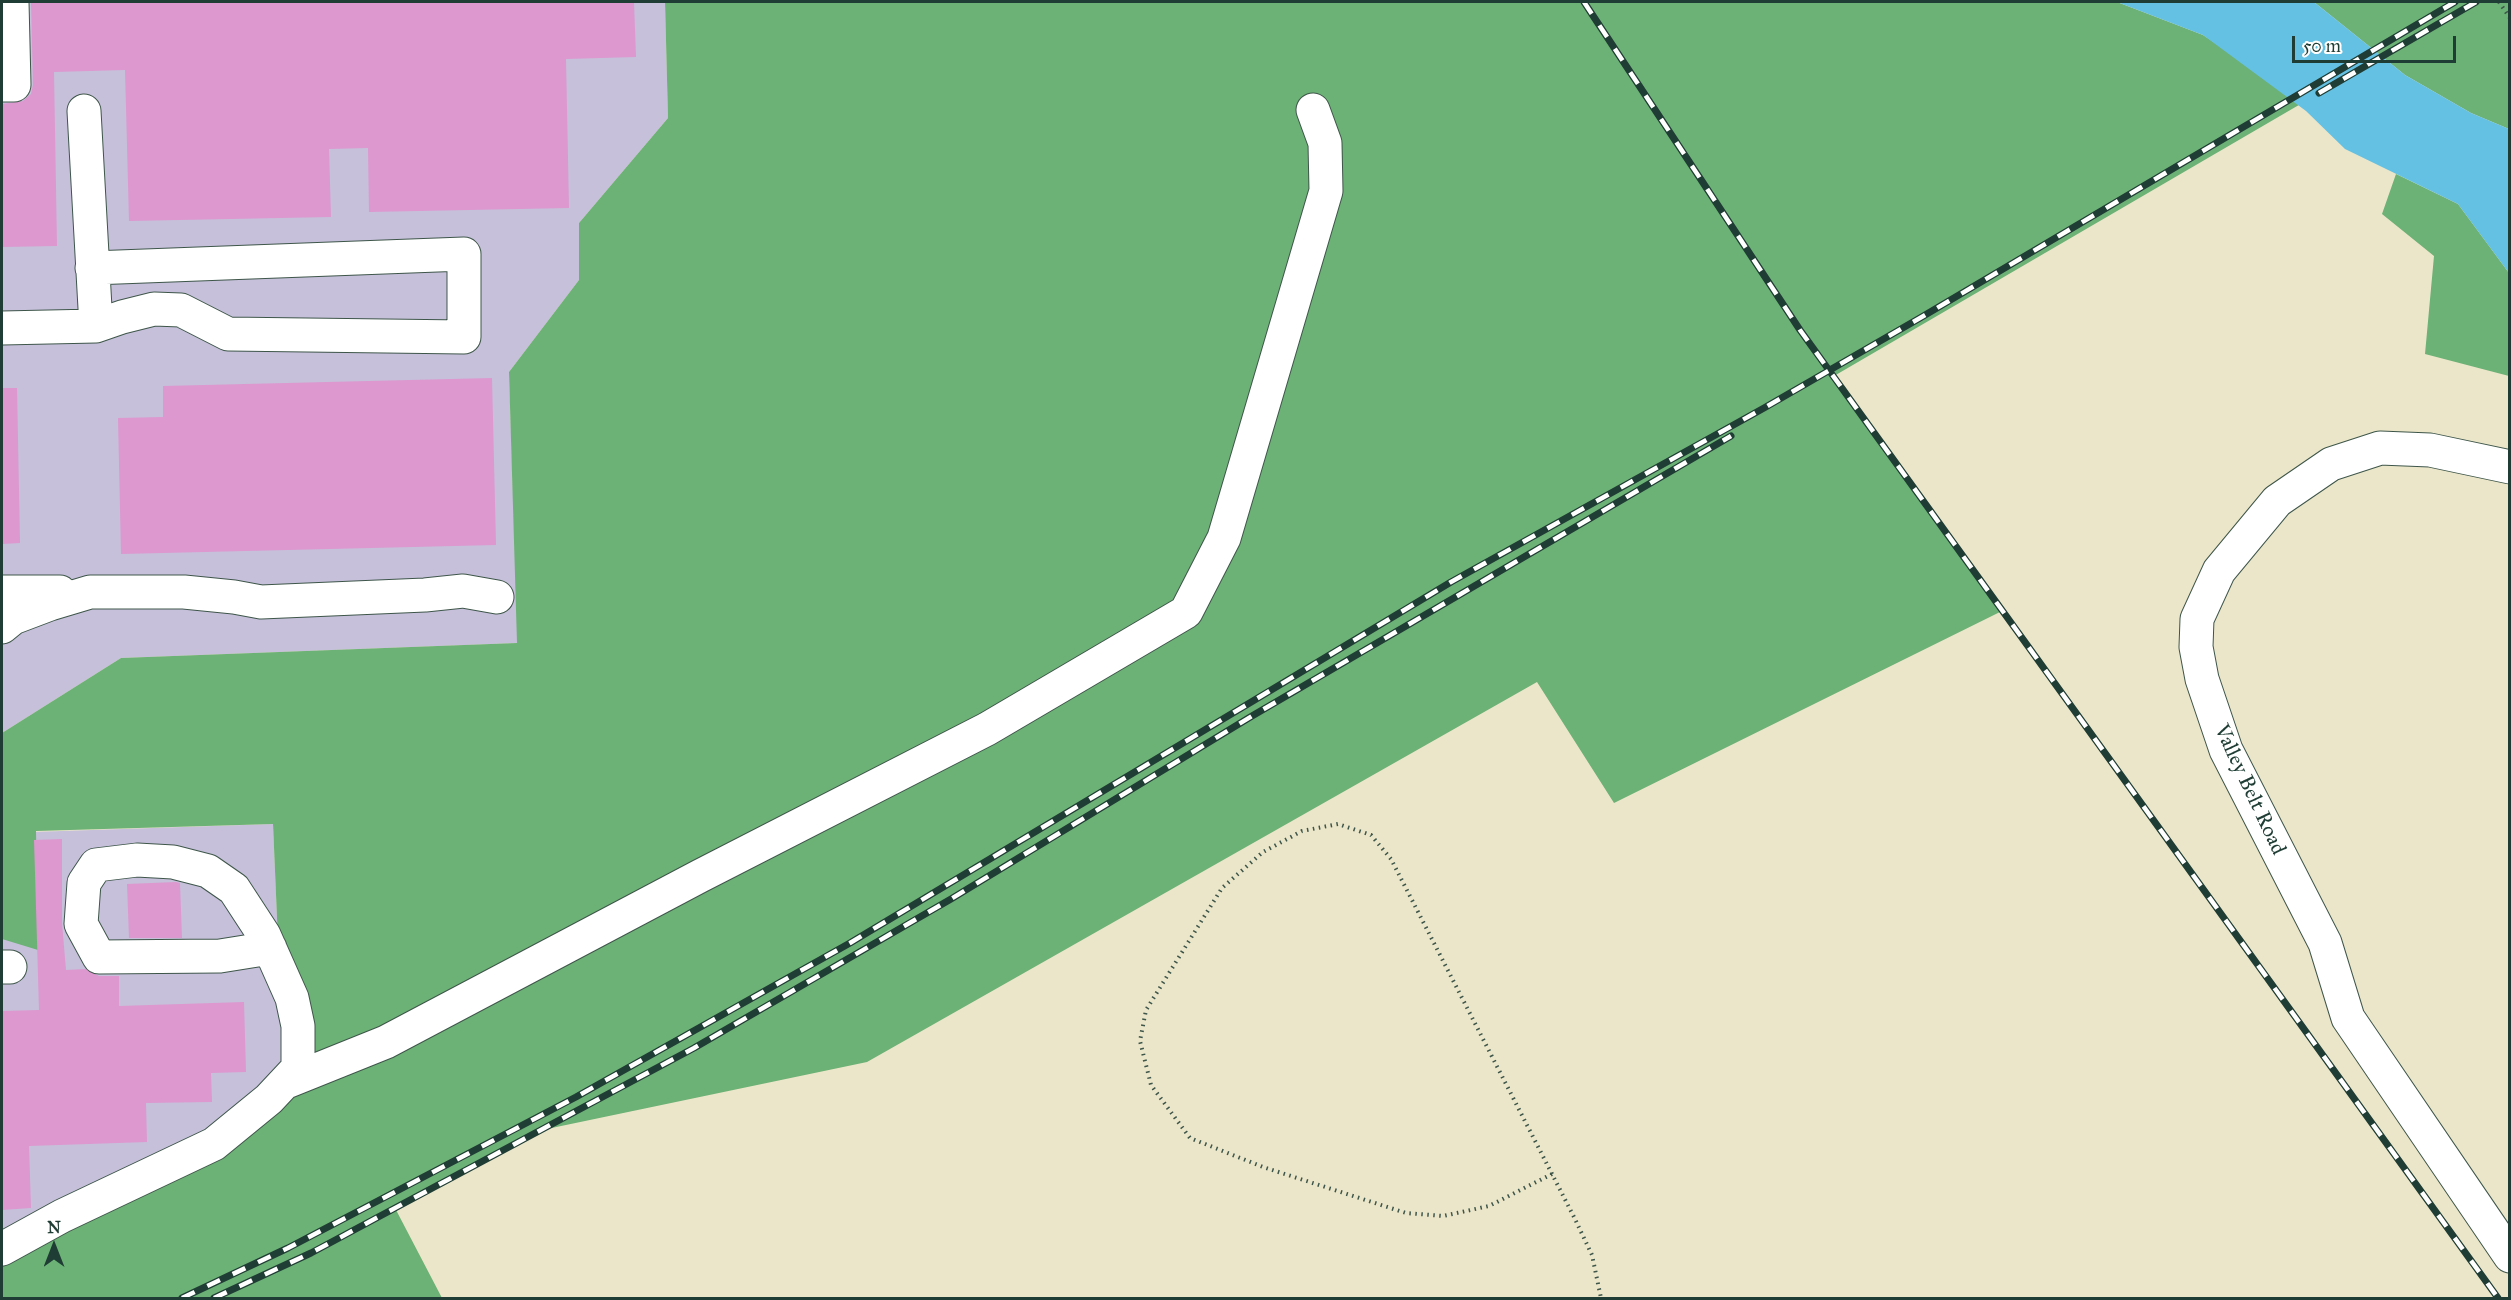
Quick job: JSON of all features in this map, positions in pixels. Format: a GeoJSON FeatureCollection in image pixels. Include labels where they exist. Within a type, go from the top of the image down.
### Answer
{"type":"FeatureCollection","features":[{"type":"Feature","properties":{"kind":"street"},"geometry":{"type":"LineString","coordinates":[[8,85],[12,2]]}},
{"type":"Feature","properties":{"kind":"street"},"geometry":{"type":"LineString","coordinates":[[284,1083],[386,1042],[700,876],[987,729],[1186,612],[1224,538],[1326,191],[1325,143],[1313,110]]}},
{"type":"Feature","properties":{"kind":"street"},"geometry":{"type":"LineString","coordinates":[[84,111],[96,326]]}},
{"type":"Feature","properties":{"kind":"street"},"geometry":{"type":"LineString","coordinates":[[2,328],[96,326],[154,309],[181,310],[228,334],[464,337],[464,254],[92,268]]}},
{"type":"Feature","properties":{"kind":"street","name":"Valley Belt Road"},"geometry":{"type":"LineString","coordinates":[[2510,467],[2430,450],[2380,448],[2331,464],[2277,501],[2219,571],[2197,619],[2196,647],[2202,679],[2226,750],[2325,943],[2348,1018],[2510,1256]]}},
{"type":"Feature","properties":{"kind":"street"},"geometry":{"type":"LineString","coordinates":[[2,592],[184,592],[261,602],[463,591],[497,597]]}},
{"type":"Feature","properties":{"kind":"street"},"geometry":{"type":"LineString","coordinates":[[2,627],[13,618],[90,592]]}},
{"type":"Feature","properties":{"kind":"street"},"geometry":{"type":"LineString","coordinates":[[2,1249],[62,1216],[214,1144],[269,1099],[298,1068],[298,1026],[292,998],[270,948],[264,935],[234,889],[208,871],[173,862],[137,860],[96,865],[84,883],[81,924],[99,957],[220,956],[270,948]]}},
{"type":"Feature","properties":{"kind":"path"},"geometry":{"type":"LineString","coordinates":[[2499,2],[2510,18]]}},
{"type":"Feature","properties":{"kind":"path"},"geometry":{"type":"LineString","coordinates":[[1552,1174],[1489,1206],[1443,1216],[1406,1213],[1263,1167],[1190,1138],[1151,1085],[1140,1041],[1146,1010],[1222,888],[1263,852],[1302,831],[1338,824],[1371,835],[1391,859],[1552,1174],[1592,1255],[1601,1299]]}},
{"type":"Feature","properties":{"kind":"shaded area"},"geometry":{"type":"Polygon","coordinates":[[[2,2],[665,2],[668,118],[579,223],[579,280],[509,372],[518,643],[121,658],[2,733],[2,2]]]}},
{"type":"Feature","properties":{"kind":"shaded area"},"geometry":{"type":"Polygon","coordinates":[[[273,824],[284,1083],[244,1119],[2,1249],[2,833],[273,824]]]}},
{"type":"Feature","properties":{"kind":"green space"},"geometry":{"type":"Polygon","coordinates":[[[665,2],[2117,2],[2203,35],[2304,102],[1834,376],[2002,611],[1614,803],[1537,682],[867,1062],[542,1130],[395,1208],[442,1298],[2,1298],[2,1249],[18,1242],[284,1083],[273,824],[36,831],[38,950],[2,939],[2,733],[121,658],[517,643],[509,372],[579,280],[579,223],[668,118],[665,2]]]}},
{"type":"Feature","properties":{"kind":"green space"},"geometry":{"type":"Polygon","coordinates":[[[2314,2],[2509,2],[2509,129],[2471,113],[2405,75],[2314,2]]]}},
{"type":"Feature","properties":{"kind":"green space"},"geometry":{"type":"Polygon","coordinates":[[[2396,174],[2458,204],[2509,273],[2509,376],[2425,354],[2434,256],[2382,214],[2396,174]]]}},
{"type":"Feature","properties":{"kind":"water"},"geometry":{"type":"Polygon","coordinates":[[[2117,2],[2314,2],[2405,75],[2471,113],[2509,129],[2509,273],[2458,204],[2345,149],[2306,111],[2203,35],[2117,2]]]}},
{"type":"Feature","properties":{"kind":"building"},"geometry":{"type":"Polygon","coordinates":[[[31,2],[634,2],[636,57],[566,59],[569,208],[369,212],[368,148],[329,149],[331,217],[129,221],[125,70],[54,72],[57,246],[2,247],[2,104],[23,101],[31,94],[33,85],[31,2]]]}},
{"type":"Feature","properties":{"kind":"building"},"geometry":{"type":"Polygon","coordinates":[[[492,378],[496,545],[121,554],[118,418],[163,417],[163,386],[492,378]]]}},
{"type":"Feature","properties":{"kind":"building"},"geometry":{"type":"Polygon","coordinates":[[[2,388],[17,388],[20,543],[2,544],[2,388]]]}},
{"type":"Feature","properties":{"kind":"building"},"geometry":{"type":"Polygon","coordinates":[[[62,839],[62,923],[66,970],[86,969],[99,976],[119,976],[119,1006],[244,1002],[246,1072],[211,1073],[212,1102],[146,1103],[147,1142],[29,1146],[31,1208],[2,1210],[2,1011],[39,1010],[34,840],[62,839]]]}},
{"type":"Feature","properties":{"kind":"building"},"geometry":{"type":"Polygon","coordinates":[[[180,883],[182,938],[129,938],[127,884],[180,883]]]}},
{"type":"Feature","properties":{"kind":"railway"},"geometry":{"type":"LineString","coordinates":[[1584,2],[1800,330],[2498,1298]]}},
{"type":"Feature","properties":{"kind":"railway"},"geometry":{"type":"LineString","coordinates":[[182,1298],[288,1248],[576,1097],[850,943],[1451,582],[1764,408],[1920,318],[2455,2]]}},
{"type":"Feature","properties":{"kind":"railway"},"geometry":{"type":"LineString","coordinates":[[2319,93],[2476,2]]}},
{"type":"Feature","properties":{"kind":"railway"},"geometry":{"type":"LineString","coordinates":[[214,1298],[311,1253],[694,1048],[951,899],[1252,716],[1731,436]]}}]}
